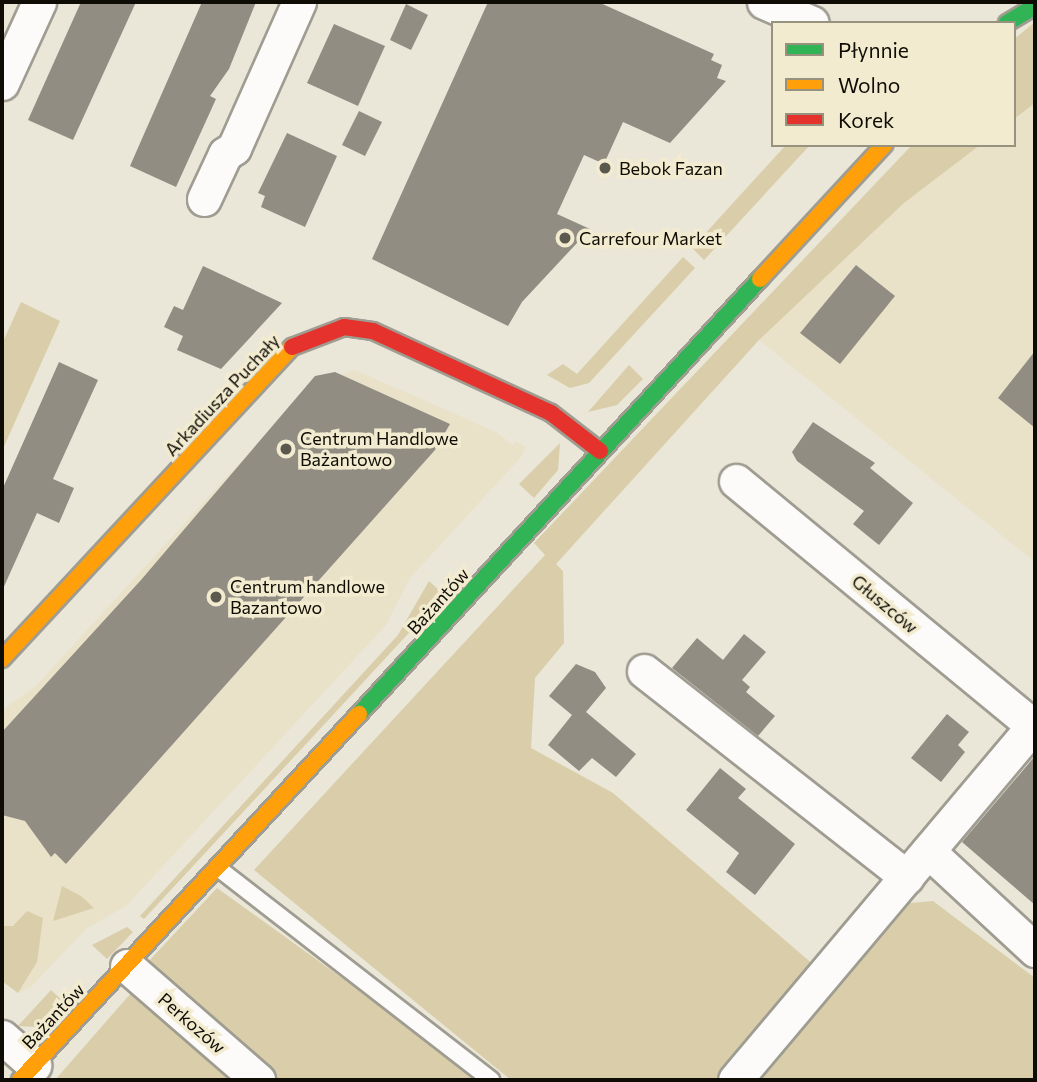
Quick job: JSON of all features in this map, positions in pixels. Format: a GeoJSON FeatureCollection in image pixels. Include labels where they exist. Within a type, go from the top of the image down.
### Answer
{"type":"FeatureCollection","features":[{"type":"Feature","properties":{"kind":"street"},"geometry":{"type":"LineString","coordinates":[[2,83],[39,2]]}},
{"type":"Feature","properties":{"kind":"street"},"geometry":{"type":"LineString","coordinates":[[204,199],[225,154],[234,148],[299,2]]}},
{"type":"Feature","properties":{"kind":"street"},"geometry":{"type":"LineString","coordinates":[[764,2],[807,21]]}},
{"type":"Feature","properties":{"kind":"street"},"geometry":{"type":"LineString","coordinates":[[1007,21],[1021,2]]}},
{"type":"Feature","properties":{"kind":"street"},"geometry":{"type":"LineString","coordinates":[[1009,21],[1035,6]]}},
{"type":"Feature","properties":{"kind":"street","name":"Bażantów"},"geometry":{"type":"LineString","coordinates":[[27,1072],[882,147]]}},
{"type":"Feature","properties":{"kind":"street","name":"Arkadiusza Puchały"},"geometry":{"type":"LineString","coordinates":[[2,659],[288,349],[314,334],[344,327],[373,331],[551,413],[600,451]]}},
{"type":"Feature","properties":{"kind":"street","name":"Głuszców"},"geometry":{"type":"LineString","coordinates":[[736,481],[1034,725],[736,1080]]}},
{"type":"Feature","properties":{"kind":"street"},"geometry":{"type":"LineString","coordinates":[[644,671],[907,877]]}},
{"type":"Feature","properties":{"kind":"street"},"geometry":{"type":"LineString","coordinates":[[928,851],[1035,950]]}},
{"type":"Feature","properties":{"kind":"street","name":"Perkozów"},"geometry":{"type":"LineString","coordinates":[[127,966],[258,1080]]}},
{"type":"Feature","properties":{"kind":"street"},"geometry":{"type":"LineString","coordinates":[[2,1037],[27,1072]]}},
{"type":"Feature","properties":{"kind":"lane"},"geometry":{"type":"LineString","coordinates":[[218,868],[491,1080]]}},
{"type":"Feature","properties":{"kind":"shaded area"},"geometry":{"type":"Polygon","coordinates":[[[1035,22],[1035,103],[1016,117],[1016,37],[1035,22]]]}},
{"type":"Feature","properties":{"kind":"shaded area"},"geometry":{"type":"Polygon","coordinates":[[[1035,103],[1035,562],[759,340],[904,203],[977,147],[1016,147],[1016,117],[1035,103]]]}},
{"type":"Feature","properties":{"kind":"shaded area"},"geometry":{"type":"Polygon","coordinates":[[[784,147],[808,147],[704,260],[692,248],[784,147]]]}},
{"type":"Feature","properties":{"kind":"shaded area"},"geometry":{"type":"Polygon","coordinates":[[[910,147],[977,147],[904,203],[759,340],[556,564],[563,571],[564,643],[535,678],[531,748],[613,793],[815,966],[725,1080],[511,1080],[254,870],[545,555],[534,543],[910,147]]]}},
{"type":"Feature","properties":{"kind":"shaded area"},"geometry":{"type":"Polygon","coordinates":[[[683,257],[695,268],[589,383],[570,388],[547,375],[563,364],[577,374],[683,257]]]}},
{"type":"Feature","properties":{"kind":"shaded area"},"geometry":{"type":"Polygon","coordinates":[[[21,302],[60,321],[2,451],[2,344],[21,302]]]}},
{"type":"Feature","properties":{"kind":"shaded area"},"geometry":{"type":"Polygon","coordinates":[[[629,365],[643,379],[617,405],[588,412],[629,365]]]}},
{"type":"Feature","properties":{"kind":"shaded area"},"geometry":{"type":"Polygon","coordinates":[[[355,370],[496,432],[513,445],[515,441],[526,447],[521,457],[410,578],[386,625],[126,906],[86,929],[31,987],[18,993],[2,980],[2,710],[36,686],[310,386],[355,370]]]}},
{"type":"Feature","properties":{"kind":"shaded area"},"geometry":{"type":"Polygon","coordinates":[[[560,443],[558,470],[534,498],[519,484],[560,443]]]}},
{"type":"Feature","properties":{"kind":"shaded area"},"geometry":{"type":"Polygon","coordinates":[[[429,581],[444,595],[144,919],[140,916],[398,635],[429,581]]]}},
{"type":"Feature","properties":{"kind":"shaded area"},"geometry":{"type":"Polygon","coordinates":[[[62,886],[81,896],[94,908],[53,921],[62,886]]]}},
{"type":"Feature","properties":{"kind":"shaded area"},"geometry":{"type":"Polygon","coordinates":[[[217,888],[356,988],[477,1080],[278,1080],[148,962],[217,888]]]}},
{"type":"Feature","properties":{"kind":"shaded area"},"geometry":{"type":"Polygon","coordinates":[[[933,901],[1035,978],[1035,1080],[750,1080],[897,904],[933,901]]]}},
{"type":"Feature","properties":{"kind":"shaded area"},"geometry":{"type":"Polygon","coordinates":[[[27,911],[43,918],[37,962],[18,993],[2,981],[2,926],[13,926],[27,911]]]}},
{"type":"Feature","properties":{"kind":"shaded area"},"geometry":{"type":"Polygon","coordinates":[[[127,927],[133,932],[107,959],[92,945],[127,927]]]}},
{"type":"Feature","properties":{"kind":"shaded area"},"geometry":{"type":"Polygon","coordinates":[[[51,990],[66,1004],[53,1019],[37,1027],[18,1026],[51,990]]]}},
{"type":"Feature","properties":{"kind":"shaded area"},"geometry":{"type":"Polygon","coordinates":[[[132,992],[230,1080],[55,1080],[132,992]]]}},
{"type":"Feature","properties":{"kind":"building"},"geometry":{"type":"Polygon","coordinates":[[[81,2],[136,2],[73,140],[28,120],[81,2]]]}},
{"type":"Feature","properties":{"kind":"building"},"geometry":{"type":"Polygon","coordinates":[[[202,2],[256,2],[229,69],[210,96],[216,99],[176,187],[130,166],[202,2]]]}},
{"type":"Feature","properties":{"kind":"building"},"geometry":{"type":"Polygon","coordinates":[[[488,2],[598,2],[714,54],[711,60],[722,65],[717,78],[726,81],[670,143],[623,122],[604,164],[584,155],[557,214],[590,229],[522,302],[508,326],[372,259],[488,2]]]}},
{"type":"Feature","properties":{"kind":"building"},"geometry":{"type":"Polygon","coordinates":[[[406,4],[428,15],[411,50],[390,40],[406,4]]]}},
{"type":"Feature","properties":{"kind":"building"},"geometry":{"type":"Polygon","coordinates":[[[334,24],[385,46],[358,106],[307,83],[334,24]]]}},
{"type":"Feature","properties":{"kind":"building"},"geometry":{"type":"Polygon","coordinates":[[[359,111],[382,122],[365,156],[342,145],[359,111]]]}},
{"type":"Feature","properties":{"kind":"building"},"geometry":{"type":"Polygon","coordinates":[[[287,133],[337,156],[305,227],[261,207],[265,196],[258,193],[287,133]]]}},
{"type":"Feature","properties":{"kind":"building"},"geometry":{"type":"Polygon","coordinates":[[[856,265],[895,296],[840,364],[800,333],[856,265]]]}},
{"type":"Feature","properties":{"kind":"building"},"geometry":{"type":"Polygon","coordinates":[[[203,266],[282,303],[221,369],[177,350],[183,336],[164,327],[174,306],[183,310],[203,266]]]}},
{"type":"Feature","properties":{"kind":"building"},"geometry":{"type":"Polygon","coordinates":[[[1035,351],[1035,428],[998,398],[1035,351]]]}},
{"type":"Feature","properties":{"kind":"building"},"geometry":{"type":"Polygon","coordinates":[[[59,362],[98,380],[53,479],[74,488],[59,523],[37,513],[2,591],[2,490],[59,362]]]}},
{"type":"Feature","properties":{"kind":"building","name":"Centrum handlowe Bazantowo"},"geometry":{"type":"Polygon","coordinates":[[[335,372],[450,424],[435,450],[66,864],[55,853],[51,857],[25,821],[2,815],[2,732],[141,580],[315,376],[335,372]]]}},
{"type":"Feature","properties":{"kind":"building"},"geometry":{"type":"Polygon","coordinates":[[[813,422],[875,463],[870,468],[913,503],[879,545],[853,524],[864,511],[797,461],[792,452],[813,422]]]}},
{"type":"Feature","properties":{"kind":"building"},"geometry":{"type":"Polygon","coordinates":[[[744,634],[766,652],[742,680],[750,687],[746,692],[775,716],[758,736],[672,668],[697,638],[723,660],[744,634]]]}},
{"type":"Feature","properties":{"kind":"building"},"geometry":{"type":"Polygon","coordinates":[[[576,664],[595,672],[606,688],[586,712],[636,754],[616,777],[592,758],[579,771],[548,745],[572,715],[549,696],[576,664]]]}},
{"type":"Feature","properties":{"kind":"building"},"geometry":{"type":"Polygon","coordinates":[[[947,714],[969,732],[958,745],[965,752],[941,782],[911,758],[947,714]]]}},
{"type":"Feature","properties":{"kind":"building"},"geometry":{"type":"Polygon","coordinates":[[[1035,756],[1035,905],[962,842],[1035,756]]]}},
{"type":"Feature","properties":{"kind":"building"},"geometry":{"type":"Polygon","coordinates":[[[720,768],[746,789],[738,798],[795,844],[755,895],[726,872],[739,853],[686,810],[720,768]]]}},
{"type":"Feature","properties":{"kind":"traffic: fast"},"geometry":{"type":"LineString","coordinates":[[1010,21],[1035,6]]}},
{"type":"Feature","properties":{"kind":"traffic: fast"},"geometry":{"type":"LineString","coordinates":[[359,714],[760,279]]}},
{"type":"Feature","properties":{"kind":"traffic: slow"},"geometry":{"type":"LineString","coordinates":[[760,279],[882,147]]}},
{"type":"Feature","properties":{"kind":"traffic: slow"},"geometry":{"type":"LineString","coordinates":[[2,659],[292,347]]}},
{"type":"Feature","properties":{"kind":"traffic: slow"},"geometry":{"type":"LineString","coordinates":[[20,1080],[359,714]]}},
{"type":"Feature","properties":{"kind":"traffic: jam"},"geometry":{"type":"LineString","coordinates":[[292,347],[344,327],[373,331],[551,413],[600,451]]}},
{"type":"Feature","properties":{"kind":"place","name":"Bebok Fazan"},"geometry":{"type":"Point","coordinates":[605,168]}},
{"type":"Feature","properties":{"kind":"place","name":"Carrefour Market"},"geometry":{"type":"Point","coordinates":[565,238]}},
{"type":"Feature","properties":{"kind":"place","name":"Centrum Handlowe Bażantowo"},"geometry":{"type":"Point","coordinates":[286,449]}},
{"type":"Feature","properties":{"kind":"place","name":"Centrum handlowe Bazantowo"},"geometry":{"type":"Point","coordinates":[216,597]}}]}
